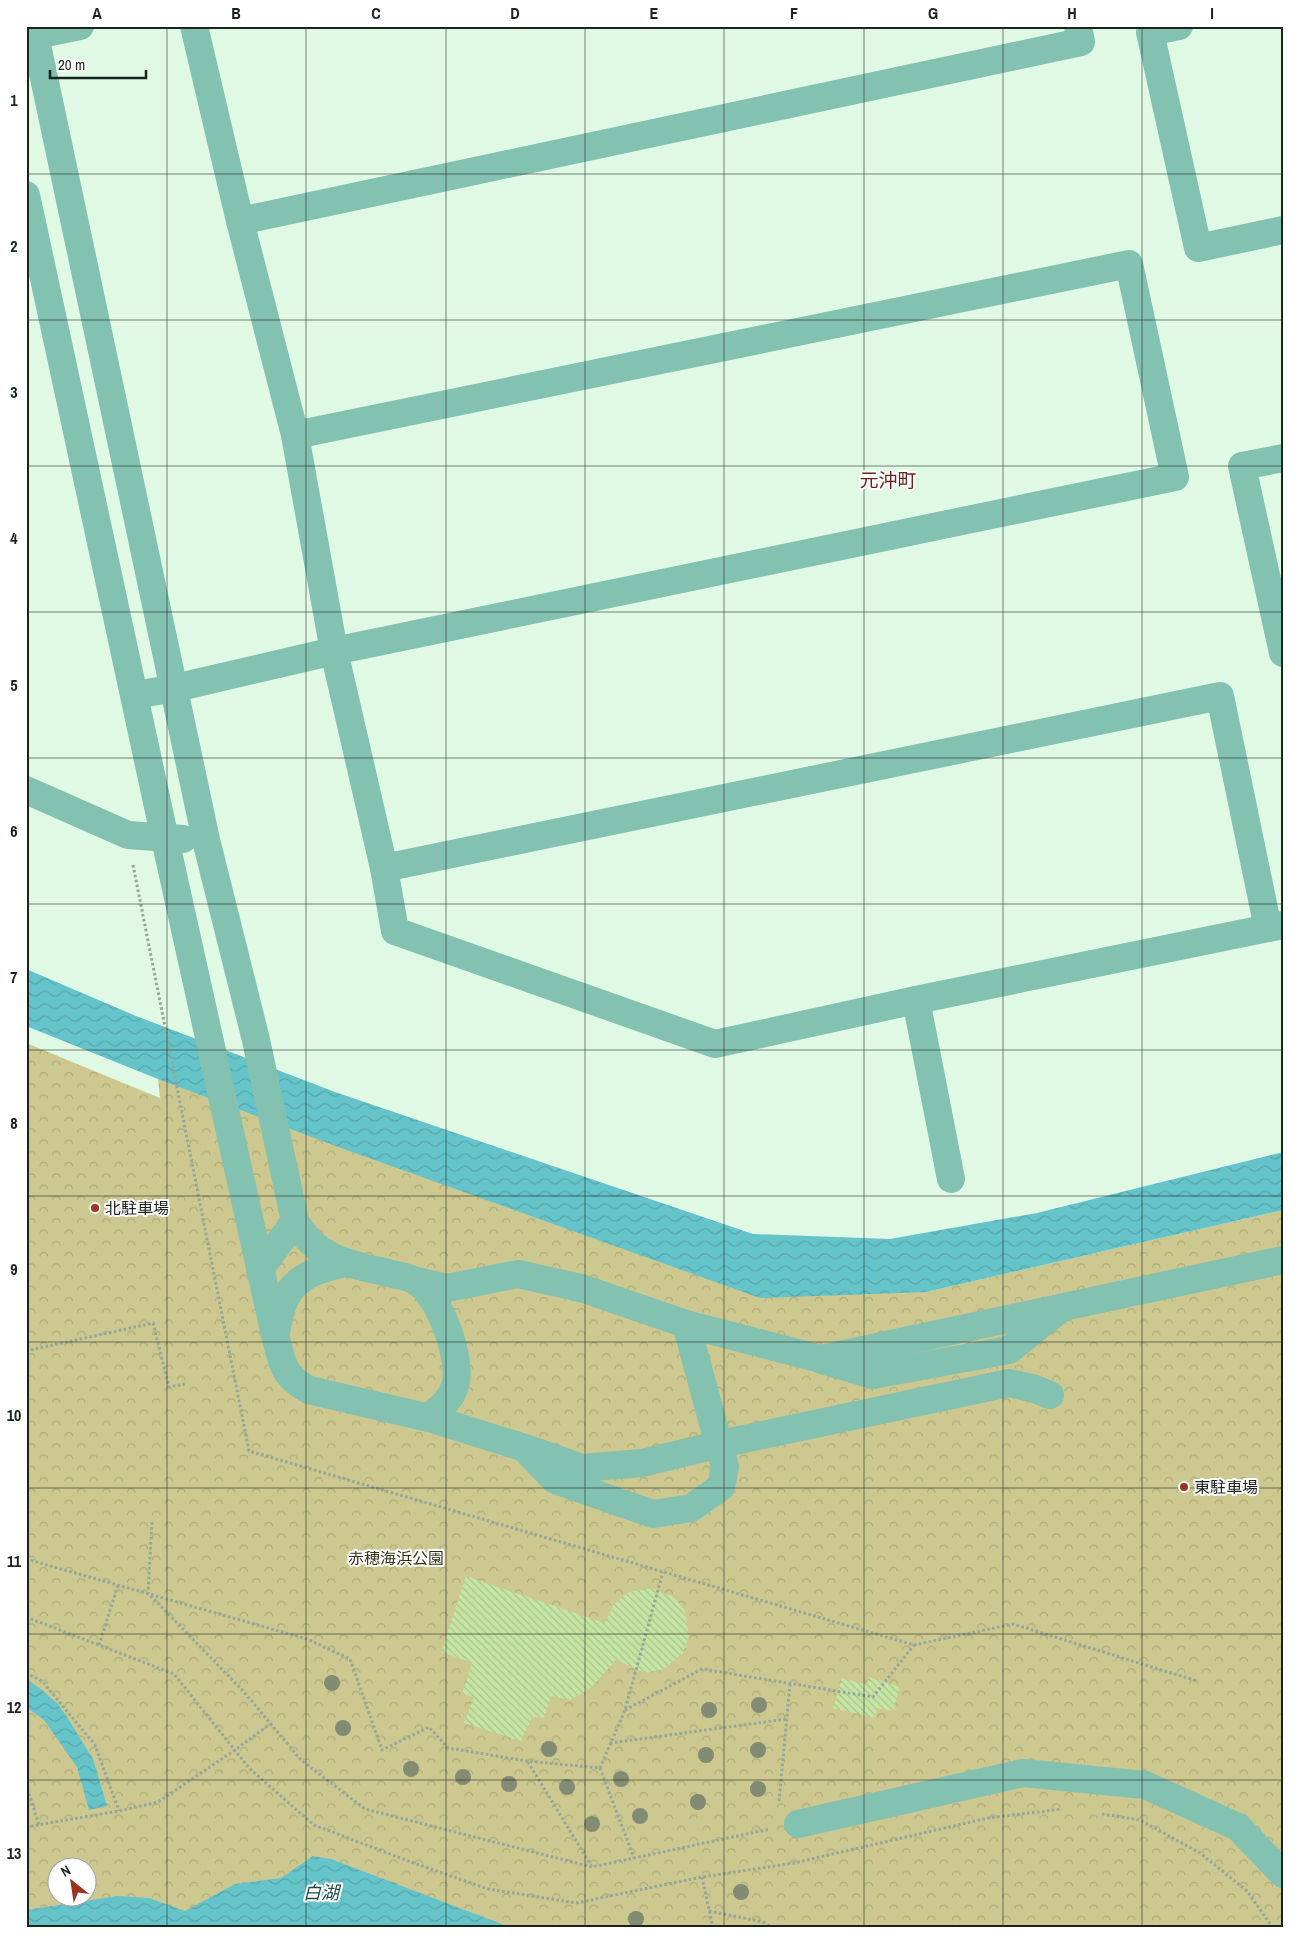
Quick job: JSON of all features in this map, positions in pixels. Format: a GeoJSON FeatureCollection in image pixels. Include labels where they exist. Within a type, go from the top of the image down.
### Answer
{"type":"FeatureCollection","features":[{"type":"Feature","properties":{"kind":"street"},"geometry":{"type":"LineString","coordinates":[[80,26],[31,33],[175,688],[206,840],[256,1040],[295,1221],[311,1244],[329,1256],[346,1262],[447,1288],[518,1274],[581,1288],[686,1324],[821,1359],[873,1375],[1009,1350],[1066,1305],[1283,1260]]}},
{"type":"Feature","properties":{"kind":"street"},"geometry":{"type":"LineString","coordinates":[[194,26],[240,221],[295,435],[334,651],[384,868],[395,931],[715,1044],[916,1000],[1275,927],[1220,696],[384,868]]}},
{"type":"Feature","properties":{"kind":"street"},"geometry":{"type":"LineString","coordinates":[[240,221],[1081,42],[1078,26]]}},
{"type":"Feature","properties":{"kind":"street"},"geometry":{"type":"LineString","coordinates":[[1179,26],[1150,32],[1198,248],[1283,230]]}},
{"type":"Feature","properties":{"kind":"street"},"geometry":{"type":"LineString","coordinates":[[26,195],[165,839],[210,1035],[260,1269],[286,1373],[295,1382],[309,1390],[429,1418],[582,1468],[642,1463],[720,1444],[1009,1383],[1035,1389],[1050,1395]]}},
{"type":"Feature","properties":{"kind":"street"},"geometry":{"type":"LineString","coordinates":[[135,695],[175,688],[334,651],[1175,477],[1129,264],[295,435]]}},
{"type":"Feature","properties":{"kind":"street"},"geometry":{"type":"LineString","coordinates":[[1283,458],[1242,466],[1283,653]]}},
{"type":"Feature","properties":{"kind":"street"},"geometry":{"type":"LineString","coordinates":[[26,790],[128,835],[165,839],[206,840]]}},
{"type":"Feature","properties":{"kind":"street"},"geometry":{"type":"LineString","coordinates":[[916,1000],[951,1179]]}},
{"type":"Feature","properties":{"kind":"street"},"geometry":{"type":"LineString","coordinates":[[260,1269],[295,1221]]}},
{"type":"Feature","properties":{"kind":"street"},"geometry":{"type":"LineString","coordinates":[[275,1335],[285,1299],[293,1287],[309,1273],[346,1262]]}},
{"type":"Feature","properties":{"kind":"street"},"geometry":{"type":"LineString","coordinates":[[416,1281],[429,1292],[442,1316],[452,1345],[456,1376],[455,1386],[450,1397],[429,1418]]}},
{"type":"Feature","properties":{"kind":"street"},"geometry":{"type":"LineString","coordinates":[[525,1448],[555,1480],[653,1514],[691,1508],[722,1487],[725,1467],[720,1444],[686,1324]]}},
{"type":"Feature","properties":{"kind":"street"},"geometry":{"type":"LineString","coordinates":[[787,1825],[1023,1773],[1126,1783],[1145,1785],[1238,1827],[1283,1874]]}},
{"type":"Feature","properties":{"kind":"path"},"geometry":{"type":"LineString","coordinates":[[128,835],[179,1098]]}},
{"type":"Feature","properties":{"kind":"path"},"geometry":{"type":"LineString","coordinates":[[26,1351],[153,1323],[169,1387],[185,1384]]}},
{"type":"Feature","properties":{"kind":"path"},"geometry":{"type":"LineString","coordinates":[[152,1522],[148,1593],[244,1692],[301,1760],[365,1809],[592,1867],[787,1825],[787,1719],[790,1684]]}},
{"type":"Feature","properties":{"kind":"path"},"geometry":{"type":"LineString","coordinates":[[26,1558],[307,1639],[350,1659],[382,1750],[429,1727],[448,1748],[528,1761],[600,1768]]}},
{"type":"Feature","properties":{"kind":"path"},"geometry":{"type":"LineString","coordinates":[[634,1858],[600,1768],[624,1710],[663,1572]]}},
{"type":"Feature","properties":{"kind":"path"},"geometry":{"type":"LineString","coordinates":[[99,1645],[118,1585]]}},
{"type":"Feature","properties":{"kind":"path"},"geometry":{"type":"LineString","coordinates":[[26,1617],[174,1674],[250,1769],[314,1825],[488,1889],[576,1903],[702,1877],[794,1863],[988,1818],[1068,1808]]}},
{"type":"Feature","properties":{"kind":"path"},"geometry":{"type":"LineString","coordinates":[[624,1710],[702,1669],[873,1697],[914,1645]]}},
{"type":"Feature","properties":{"kind":"path"},"geometry":{"type":"LineString","coordinates":[[26,1673],[42,1681],[95,1745],[119,1811]]}},
{"type":"Feature","properties":{"kind":"path"},"geometry":{"type":"LineString","coordinates":[[610,1743],[787,1719]]}},
{"type":"Feature","properties":{"kind":"path"},"geometry":{"type":"LineString","coordinates":[[26,1827],[119,1811],[158,1802],[270,1724]]}},
{"type":"Feature","properties":{"kind":"path"},"geometry":{"type":"LineString","coordinates":[[528,1761],[592,1867]]}},
{"type":"Feature","properties":{"kind":"path"},"geometry":{"type":"LineString","coordinates":[[26,1784],[39,1825]]}},
{"type":"Feature","properties":{"kind":"path"},"geometry":{"type":"LineString","coordinates":[[1095,1813],[1140,1820],[1200,1853],[1247,1891],[1273,1928]]}},
{"type":"Feature","properties":{"kind":"path"},"geometry":{"type":"LineString","coordinates":[[702,1877],[713,1928]]}},
{"type":"Feature","properties":{"kind":"path"},"geometry":{"type":"LineString","coordinates":[[709,1911],[763,1922],[772,1928]]}},
{"type":"Feature","properties":{"kind":"green space","name":"赤穂海浜公園"},"geometry":{"type":"Polygon","coordinates":[[[26,1043],[160,1098],[158,1079],[926,1292],[1283,1210],[1283,1928],[26,1928],[26,1043]]]}},
{"type":"Feature","properties":{"kind":"water"},"geometry":{"type":"Polygon","coordinates":[[[26,969],[136,1016],[335,1092],[753,1234],[890,1239],[1037,1213],[1283,1152],[1283,1210],[926,1292],[760,1298],[344,1149],[158,1079],[26,1026],[26,969]]]}},
{"type":"Feature","properties":{"kind":"water"},"geometry":{"type":"Polygon","coordinates":[[[26,1679],[58,1704],[67,1717],[93,1759],[107,1806],[89,1810],[77,1767],[44,1720],[26,1707],[26,1679]]]}},
{"type":"Feature","properties":{"kind":"water","name":"白湖"},"geometry":{"type":"Polygon","coordinates":[[[313,1856],[331,1859],[512,1928],[26,1928],[26,1910],[52,1906],[98,1906],[98,1899],[118,1896],[149,1898],[185,1911],[235,1884],[281,1878],[313,1856]]]}},
{"type":"Feature","properties":{"kind":"building"},"geometry":{"type":"Polygon","coordinates":[[[466,1576],[605,1623],[614,1604],[629,1592],[651,1588],[674,1597],[685,1611],[689,1636],[683,1653],[664,1669],[645,1673],[616,1660],[592,1687],[571,1700],[551,1696],[544,1718],[532,1717],[521,1741],[464,1723],[474,1697],[462,1694],[472,1663],[441,1652],[466,1576]]]}},
{"type":"Feature","properties":{"kind":"building"},"geometry":{"type":"Polygon","coordinates":[[[869,1677],[900,1687],[893,1711],[877,1708],[875,1718],[833,1708],[842,1678],[867,1685],[869,1677]]]}},
{"type":"Feature","properties":{"kind":"place","name":"北駐車場"},"geometry":{"type":"Point","coordinates":[95,1208]}},
{"type":"Feature","properties":{"kind":"place","name":"東駐車場"},"geometry":{"type":"Point","coordinates":[1184,1487]}},
{"type":"Feature","properties":{"kind":"district","name":"元沖町"},"geometry":{"type":"Point","coordinates":[888,480]}}]}
